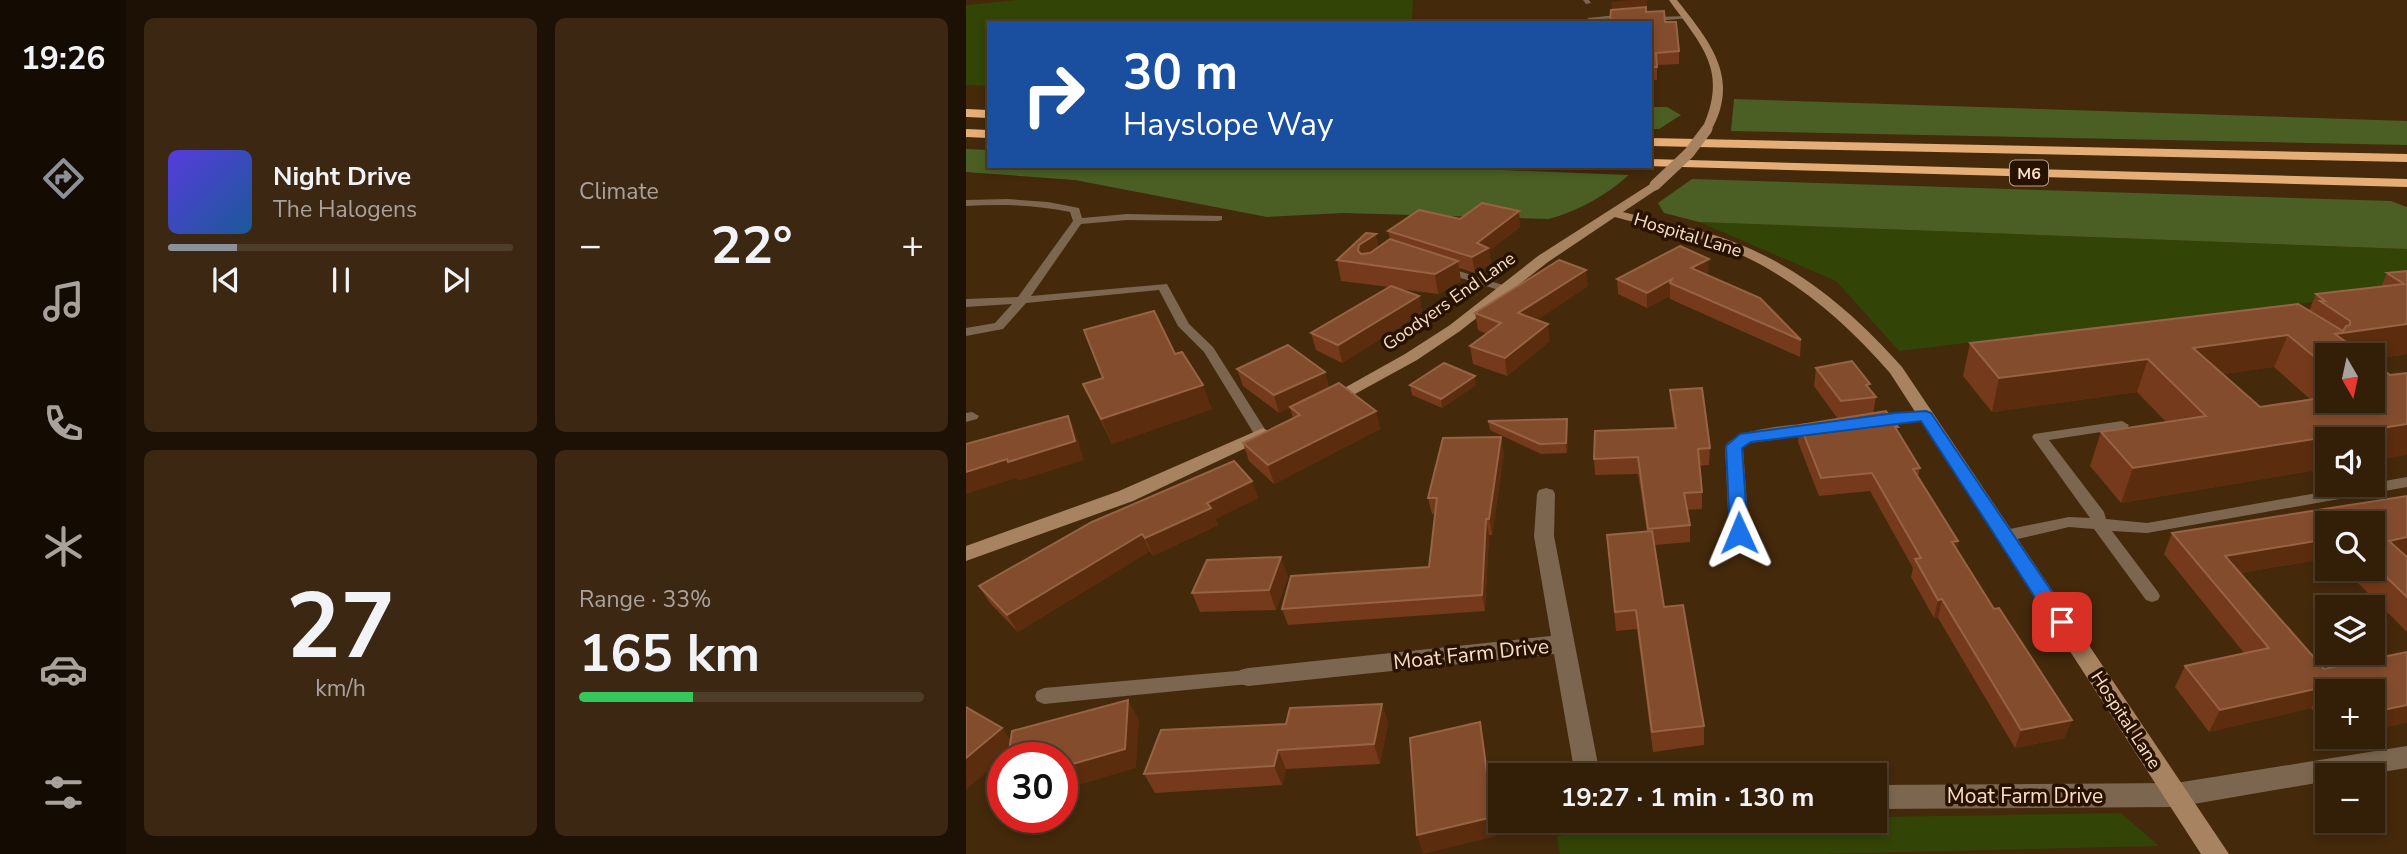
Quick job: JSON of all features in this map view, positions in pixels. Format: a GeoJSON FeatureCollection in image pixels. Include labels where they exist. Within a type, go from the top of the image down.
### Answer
{"type":"FeatureCollection","features":[{"type":"Feature","properties":{"kind":"highway"},"geometry":{"type":"LineString","coordinates":[[966,113],[987,114]]}},
{"type":"Feature","properties":{"kind":"highway"},"geometry":{"type":"LineString","coordinates":[[966,133],[987,134]]}},
{"type":"Feature","properties":{"kind":"highway","name":"M6"},"geometry":{"type":"LineString","coordinates":[[1652,142],[2407,158]]}},
{"type":"Feature","properties":{"kind":"highway","name":"M6"},"geometry":{"type":"LineString","coordinates":[[1652,163],[2407,183]]}},
{"type":"Feature","properties":{"kind":"street"},"geometry":{"type":"LineString","coordinates":[[1673,0],[1687,18]]}},
{"type":"Feature","properties":{"kind":"street","name":"Goodyers End Lane"},"geometry":{"type":"LineString","coordinates":[[1314,408],[1411,357],[1543,259],[1655,185],[1689,153],[1707,129],[1718,103],[1720,87],[1717,67],[1687,18]]}},
{"type":"Feature","properties":{"kind":"street","name":"Hospital Lane"},"geometry":{"type":"LineString","coordinates":[[1614,213],[1707,237],[1745,251],[1815,290],[1870,339],[1896,370],[2216,854]]}},
{"type":"Feature","properties":{"kind":"street"},"geometry":{"type":"LineString","coordinates":[[1739,533],[1734,446],[1746,438],[1926,416]]}},
{"type":"Feature","properties":{"kind":"street"},"geometry":{"type":"LineString","coordinates":[[966,554],[1126,496],[1282,424]]}},
{"type":"Feature","properties":{"kind":"street"},"geometry":{"type":"LineString","coordinates":[[1546,494],[1544,536],[1562,644]]}},
{"type":"Feature","properties":{"kind":"street","name":"Moat Farm Drive"},"geometry":{"type":"LineString","coordinates":[[1248,677],[1562,644],[1586,763]]}},
{"type":"Feature","properties":{"kind":"street","name":"Moat Farm Drive"},"geometry":{"type":"LineString","coordinates":[[1887,797],[2176,795],[2407,757]]}},
{"type":"Feature","properties":{"kind":"lane"},"geometry":{"type":"LineString","coordinates":[[1590,18],[1651,14],[1655,19],[1687,18]]}},
{"type":"Feature","properties":{"kind":"lane"},"geometry":{"type":"LineString","coordinates":[[966,203],[1020,201],[1053,205],[1075,210],[1078,221]]}},
{"type":"Feature","properties":{"kind":"lane"},"geometry":{"type":"LineString","coordinates":[[1078,221],[1127,217],[1217,218]]}},
{"type":"Feature","properties":{"kind":"lane"},"geometry":{"type":"LineString","coordinates":[[966,332],[999,326],[1022,300],[1078,221]]}},
{"type":"Feature","properties":{"kind":"lane"},"geometry":{"type":"LineString","coordinates":[[1430,265],[1505,289]]}},
{"type":"Feature","properties":{"kind":"lane"},"geometry":{"type":"LineString","coordinates":[[966,303],[1163,286],[1184,326],[1209,350],[1261,434]]}},
{"type":"Feature","properties":{"kind":"lane"},"geometry":{"type":"LineString","coordinates":[[2122,425],[2039,437],[2098,516],[2098,524],[2152,596]]}},
{"type":"Feature","properties":{"kind":"lane"},"geometry":{"type":"LineString","coordinates":[[2005,536],[2069,522],[2147,528],[2407,482]]}},
{"type":"Feature","properties":{"kind":"lane"},"geometry":{"type":"LineString","coordinates":[[1044,696],[1248,677]]}},
{"type":"Feature","properties":{"kind":"green space"},"geometry":{"type":"Polygon","coordinates":[[[1016,0],[1413,0],[1412,21],[987,21],[987,86],[966,85],[966,5],[1016,0]]]}},
{"type":"Feature","properties":{"kind":"green space"},"geometry":{"type":"Polygon","coordinates":[[[1734,99],[2407,121],[2407,145],[1731,131],[1734,99]]]}},
{"type":"Feature","properties":{"kind":"green space"},"geometry":{"type":"Polygon","coordinates":[[[1652,107],[1667,107],[1681,115],[1659,129],[1652,129],[1652,107]]]}},
{"type":"Feature","properties":{"kind":"green space"},"geometry":{"type":"Polygon","coordinates":[[[966,149],[987,150],[987,168],[1452,168],[1629,175],[1592,202],[1549,219],[1343,213],[1267,217],[1075,180],[966,172],[966,149]]]}},
{"type":"Feature","properties":{"kind":"green space"},"geometry":{"type":"Polygon","coordinates":[[[1692,179],[2391,201],[2407,207],[2407,249],[1699,222],[1664,213],[1658,203],[1692,179]]]}},
{"type":"Feature","properties":{"kind":"green space"},"geometry":{"type":"Polygon","coordinates":[[[1699,222],[2407,249],[2407,291],[1899,351],[1836,281],[1699,222]]]}},
{"type":"Feature","properties":{"kind":"green space"},"geometry":{"type":"Polygon","coordinates":[[[2121,813],[2159,846],[1822,854],[1560,854],[1557,836],[1588,833],[1887,833],[1887,817],[2121,813]]]}},
{"type":"Feature","properties":{"kind":"building"},"geometry":{"type":"Polygon","coordinates":[[[1646,7],[1646,12],[1664,11],[1665,22],[1676,22],[1679,51],[1656,53],[1657,67],[1652,67],[1652,21],[1610,21],[1611,10],[1646,7]]]}},
{"type":"Feature","properties":{"kind":"building"},"geometry":{"type":"Polygon","coordinates":[[[1482,203],[1519,211],[1477,243],[1488,248],[1472,257],[1388,231],[1419,210],[1460,219],[1482,203]]]}},
{"type":"Feature","properties":{"kind":"building"},"geometry":{"type":"Polygon","coordinates":[[[1366,233],[1376,234],[1359,245],[1358,251],[1361,254],[1370,253],[1390,239],[1458,261],[1435,274],[1337,260],[1366,233]]]}},
{"type":"Feature","properties":{"kind":"building"},"geometry":{"type":"Polygon","coordinates":[[[1680,246],[1709,259],[1691,268],[1760,298],[1801,340],[1670,283],[1672,279],[1647,293],[1617,279],[1680,246]]]}},
{"type":"Feature","properties":{"kind":"building"},"geometry":{"type":"Polygon","coordinates":[[[1559,260],[1586,270],[1518,313],[1548,324],[1505,358],[1470,346],[1501,323],[1475,313],[1559,260]]]}},
{"type":"Feature","properties":{"kind":"building"},"geometry":{"type":"Polygon","coordinates":[[[2407,271],[2407,324],[2335,334],[2347,343],[2315,343],[2315,357],[2288,335],[2193,348],[2260,407],[2315,399],[2315,413],[2385,413],[2385,371],[2390,375],[2407,373],[2407,424],[2385,428],[2315,427],[2315,439],[2133,468],[2101,432],[2206,416],[2148,359],[1999,378],[1970,343],[2298,304],[2343,331],[2350,325],[2350,321],[2320,301],[2325,301],[2316,294],[2404,284],[2387,273],[2407,271]]]}},
{"type":"Feature","properties":{"kind":"building"},"geometry":{"type":"Polygon","coordinates":[[[1391,286],[1419,296],[1338,345],[1311,333],[1391,286]]]}},
{"type":"Feature","properties":{"kind":"building"},"geometry":{"type":"Polygon","coordinates":[[[1154,311],[1175,354],[1182,352],[1203,385],[1101,419],[1083,384],[1103,378],[1084,330],[1154,311]]]}},
{"type":"Feature","properties":{"kind":"building"},"geometry":{"type":"Polygon","coordinates":[[[1288,345],[1325,372],[1274,395],[1237,369],[1288,345]]]}},
{"type":"Feature","properties":{"kind":"building"},"geometry":{"type":"Polygon","coordinates":[[[1852,361],[1870,384],[1866,385],[1876,397],[1841,401],[1816,368],[1852,361]]]}},
{"type":"Feature","properties":{"kind":"building"},"geometry":{"type":"Polygon","coordinates":[[[1444,363],[1475,376],[1441,399],[1410,385],[1444,363]]]}},
{"type":"Feature","properties":{"kind":"building"},"geometry":{"type":"Polygon","coordinates":[[[1339,383],[1376,411],[1268,465],[1243,443],[1300,415],[1290,407],[1339,383]]]}},
{"type":"Feature","properties":{"kind":"building"},"geometry":{"type":"Polygon","coordinates":[[[1702,388],[1710,448],[1698,449],[1702,492],[1684,493],[1690,525],[1648,529],[1638,457],[1594,459],[1595,431],[1676,428],[1670,390],[1702,388]]]}},
{"type":"Feature","properties":{"kind":"building"},"geometry":{"type":"Polygon","coordinates":[[[1886,411],[1898,427],[1895,427],[1920,468],[1913,469],[1958,541],[1952,542],[1994,609],[1999,608],[2072,720],[2021,730],[1942,599],[1938,600],[1915,559],[1921,558],[1872,473],[1821,478],[1800,425],[1886,411]]]}},
{"type":"Feature","properties":{"kind":"building"},"geometry":{"type":"Polygon","coordinates":[[[1068,416],[1075,441],[966,472],[966,444],[1068,416]]]}},
{"type":"Feature","properties":{"kind":"building"},"geometry":{"type":"Polygon","coordinates":[[[1567,419],[1566,443],[1540,444],[1488,421],[1567,419]]]}},
{"type":"Feature","properties":{"kind":"building"},"geometry":{"type":"Polygon","coordinates":[[[1501,437],[1489,519],[1486,519],[1482,595],[1282,609],[1291,576],[1429,567],[1437,498],[1428,498],[1443,438],[1501,437]]]}},
{"type":"Feature","properties":{"kind":"building"},"geometry":{"type":"Polygon","coordinates":[[[1234,461],[1252,481],[1207,503],[1211,508],[1145,538],[1142,534],[1007,615],[979,586],[1092,522],[1234,461]]]}},
{"type":"Feature","properties":{"kind":"building"},"geometry":{"type":"Polygon","coordinates":[[[2407,496],[2407,537],[2389,541],[2407,557],[2407,597],[2385,576],[2385,511],[2315,511],[2315,541],[2225,556],[2315,659],[2315,665],[2320,665],[2324,669],[2344,665],[2385,665],[2385,657],[2407,652],[2407,705],[2385,710],[2385,679],[2315,679],[2315,689],[2220,710],[2185,666],[2269,648],[2172,533],[2407,496]]]}},
{"type":"Feature","properties":{"kind":"building"},"geometry":{"type":"Polygon","coordinates":[[[1652,531],[1664,607],[1683,605],[1704,726],[1652,732],[1636,610],[1615,612],[1607,535],[1652,531]]]}},
{"type":"Feature","properties":{"kind":"building"},"geometry":{"type":"Polygon","coordinates":[[[1281,557],[1269,590],[1192,593],[1207,560],[1281,557]]]}},
{"type":"Feature","properties":{"kind":"building"},"geometry":{"type":"Polygon","coordinates":[[[1128,700],[1125,749],[1078,762],[1078,742],[1010,742],[1012,731],[1128,700]]]}},
{"type":"Feature","properties":{"kind":"building"},"geometry":{"type":"Polygon","coordinates":[[[1382,704],[1374,744],[1278,750],[1274,766],[1144,774],[1161,730],[1286,724],[1290,708],[1382,704]]]}},
{"type":"Feature","properties":{"kind":"building"},"geometry":{"type":"Polygon","coordinates":[[[966,707],[1002,728],[966,758],[966,707]]]}},
{"type":"Feature","properties":{"kind":"building"},"geometry":{"type":"Polygon","coordinates":[[[1480,722],[1488,780],[1488,818],[1417,835],[1410,738],[1480,722]]]}},
{"type":"Feature","properties":{"kind":"route"},"geometry":{"type":"LineString","coordinates":[[1739,533],[1734,446],[1746,438],[1926,416],[2062,622]]}}]}
